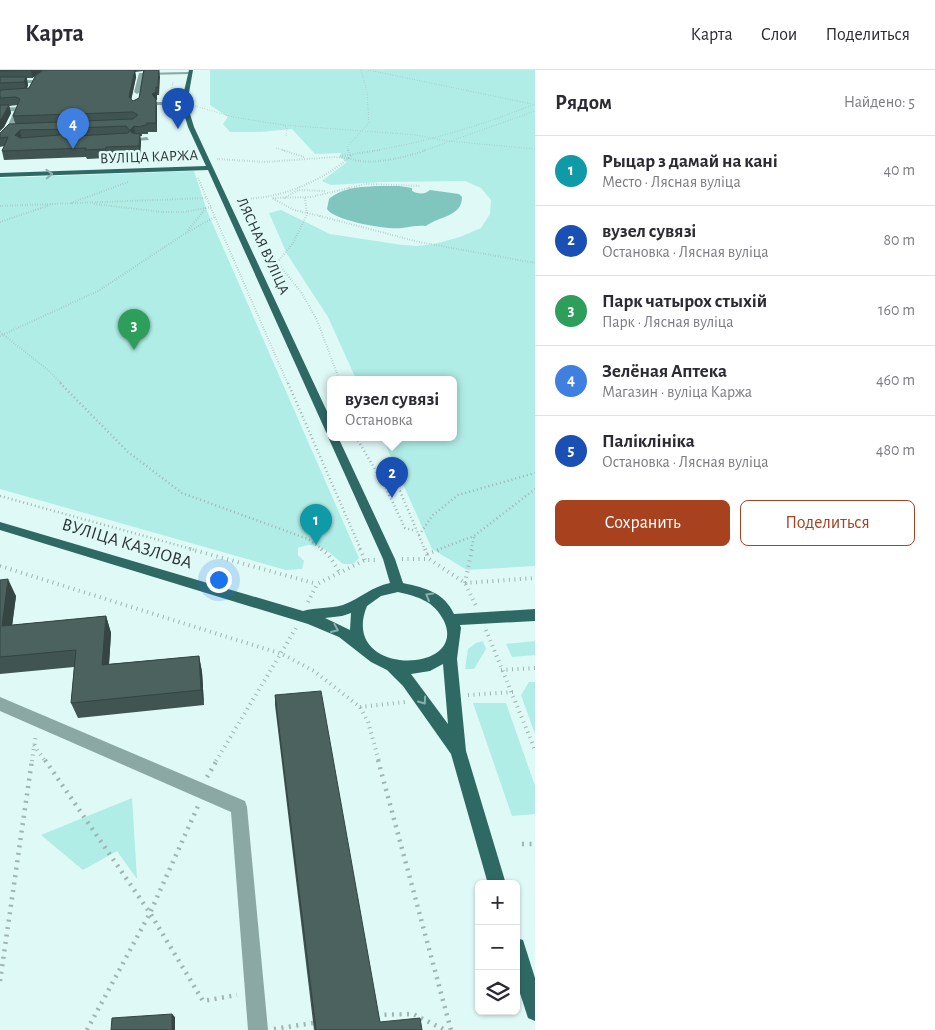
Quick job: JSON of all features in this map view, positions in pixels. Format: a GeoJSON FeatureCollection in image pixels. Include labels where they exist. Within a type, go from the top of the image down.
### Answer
{"type":"FeatureCollection","features":[{"type":"Feature","properties":{"kind":"main road","name":"ЛЯСНАЯ ВУЛІЦА"},"geometry":{"type":"LineString","coordinates":[[190,72],[184,104],[191,127],[327,423]]}},
{"type":"Feature","properties":{"kind":"main road","name":"ВУЛІЦА КАРЖА"},"geometry":{"type":"LineString","coordinates":[[0,175],[210,168]]}},
{"type":"Feature","properties":{"kind":"main road"},"geometry":{"type":"LineString","coordinates":[[335,441],[389,559],[398,587]]}},
{"type":"Feature","properties":{"kind":"main road","name":"ВУЛІЦА КАЗЛОВА"},"geometry":{"type":"LineString","coordinates":[[0,526],[302,616],[341,631],[365,647]]}},
{"type":"Feature","properties":{"kind":"main road"},"geometry":{"type":"LineString","coordinates":[[302,616],[342,611],[362,602],[378,591],[398,587],[412,589],[430,596],[445,609],[452,620],[454,628],[450,659],[458,751],[496,880]]}},
{"type":"Feature","properties":{"kind":"main road"},"geometry":{"type":"LineString","coordinates":[[362,602],[357,612],[355,624],[358,636],[365,647],[372,654],[391,665],[408,681],[458,751]]}},
{"type":"Feature","properties":{"kind":"main road"},"geometry":{"type":"LineString","coordinates":[[452,620],[535,615]]}},
{"type":"Feature","properties":{"kind":"main road"},"geometry":{"type":"LineString","coordinates":[[391,665],[410,668],[428,666],[439,661],[447,654],[452,645]]}},
{"type":"Feature","properties":{"kind":"main road"},"geometry":{"type":"LineString","coordinates":[[520,960],[535,1011]]}},
{"type":"Feature","properties":{"kind":"lane"},"geometry":{"type":"LineString","coordinates":[[131,74],[190,72]]}},
{"type":"Feature","properties":{"kind":"lane"},"geometry":{"type":"LineString","coordinates":[[137,92],[141,74]]}},
{"type":"Feature","properties":{"kind":"lane"},"geometry":{"type":"LineString","coordinates":[[0,94],[28,93],[34,81],[40,77]]}},
{"type":"Feature","properties":{"kind":"lane"},"geometry":{"type":"LineString","coordinates":[[0,82],[34,81]]}},
{"type":"Feature","properties":{"kind":"lane"},"geometry":{"type":"LineString","coordinates":[[157,103],[184,104]]}},
{"type":"Feature","properties":{"kind":"lane"},"geometry":{"type":"LineString","coordinates":[[0,110],[18,110],[8,129],[1,135]]}},
{"type":"Feature","properties":{"kind":"lane"},"geometry":{"type":"LineString","coordinates":[[8,129],[17,128]]}},
{"type":"Feature","properties":{"kind":"lane"},"geometry":{"type":"LineString","coordinates":[[135,139],[147,139]]}},
{"type":"Feature","properties":{"kind":"lane"},"geometry":{"type":"LineString","coordinates":[[0,704],[239,806],[258,1030]]}},
{"type":"Feature","properties":{"kind":"path"},"geometry":{"type":"LineString","coordinates":[[259,199],[312,180],[349,158],[350,155],[347,147],[369,123],[369,106],[362,70]]}},
{"type":"Feature","properties":{"kind":"path"},"geometry":{"type":"LineString","coordinates":[[368,70],[534,105]]}},
{"type":"Feature","properties":{"kind":"path"},"geometry":{"type":"LineString","coordinates":[[193,100],[197,113]]}},
{"type":"Feature","properties":{"kind":"path"},"geometry":{"type":"LineString","coordinates":[[218,159],[265,162],[335,157],[398,147],[500,118],[534,105]]}},
{"type":"Feature","properties":{"kind":"path"},"geometry":{"type":"LineString","coordinates":[[194,106],[233,117],[283,125],[416,135],[448,141],[535,149]]}},
{"type":"Feature","properties":{"kind":"path"},"geometry":{"type":"LineString","coordinates":[[335,157],[370,161],[419,154],[448,141],[535,111]]}},
{"type":"Feature","properties":{"kind":"path"},"geometry":{"type":"LineString","coordinates":[[283,125],[287,128],[286,137]]}},
{"type":"Feature","properties":{"kind":"path"},"geometry":{"type":"LineString","coordinates":[[276,148],[310,158]]}},
{"type":"Feature","properties":{"kind":"path"},"geometry":{"type":"LineString","coordinates":[[216,153],[222,166]]}},
{"type":"Feature","properties":{"kind":"path"},"geometry":{"type":"LineString","coordinates":[[195,171],[209,207],[365,560],[429,559],[465,583],[535,578]]}},
{"type":"Feature","properties":{"kind":"path"},"geometry":{"type":"LineString","coordinates":[[239,207],[235,199],[305,197],[349,188],[386,184],[421,186]]}},
{"type":"Feature","properties":{"kind":"path"},"geometry":{"type":"LineString","coordinates":[[349,188],[383,205]]}},
{"type":"Feature","properties":{"kind":"path"},"geometry":{"type":"LineString","coordinates":[[284,198],[288,193],[298,190],[329,192]]}},
{"type":"Feature","properties":{"kind":"path"},"geometry":{"type":"LineString","coordinates":[[276,264],[293,244],[307,214],[305,197]]}},
{"type":"Feature","properties":{"kind":"path"},"geometry":{"type":"LineString","coordinates":[[0,206],[207,198]]}},
{"type":"Feature","properties":{"kind":"path"},"geometry":{"type":"LineString","coordinates":[[272,198],[283,206],[307,214],[419,242],[535,263]]}},
{"type":"Feature","properties":{"kind":"path"},"geometry":{"type":"LineString","coordinates":[[86,202],[154,212],[184,212],[209,207]]}},
{"type":"Feature","properties":{"kind":"path"},"geometry":{"type":"LineString","coordinates":[[0,222],[55,204]]}},
{"type":"Feature","properties":{"kind":"path"},"geometry":{"type":"LineString","coordinates":[[186,233],[209,207]]}},
{"type":"Feature","properties":{"kind":"path"},"geometry":{"type":"LineString","coordinates":[[320,216],[331,216]]}},
{"type":"Feature","properties":{"kind":"path"},"geometry":{"type":"LineString","coordinates":[[215,217],[186,233],[98,291],[1,334],[48,370],[128,452],[182,493],[308,539],[328,554],[340,573]]}},
{"type":"Feature","properties":{"kind":"path"},"geometry":{"type":"LineString","coordinates":[[256,235],[276,264],[301,292],[317,320],[337,376]]}},
{"type":"Feature","properties":{"kind":"path"},"geometry":{"type":"LineString","coordinates":[[357,441],[384,483],[404,528],[417,531]]}},
{"type":"Feature","properties":{"kind":"path"},"geometry":{"type":"LineString","coordinates":[[419,535],[433,515],[458,495],[535,473]]}},
{"type":"Feature","properties":{"kind":"path"},"geometry":{"type":"LineString","coordinates":[[384,483],[400,491],[429,559]]}},
{"type":"Feature","properties":{"kind":"path"},"geometry":{"type":"LineString","coordinates":[[427,554],[474,536],[535,489]]}},
{"type":"Feature","properties":{"kind":"path"},"geometry":{"type":"LineString","coordinates":[[0,496],[317,584]]}},
{"type":"Feature","properties":{"kind":"path"},"geometry":{"type":"LineString","coordinates":[[465,583],[474,536]]}},
{"type":"Feature","properties":{"kind":"path"},"geometry":{"type":"LineString","coordinates":[[0,566],[282,654],[314,671],[360,707],[368,722],[451,1030]]}},
{"type":"Feature","properties":{"kind":"path"},"geometry":{"type":"LineString","coordinates":[[87,1030],[150,913],[198,808],[199,789],[282,654]]}},
{"type":"Feature","properties":{"kind":"path"},"geometry":{"type":"LineString","coordinates":[[535,668],[501,670],[513,692],[535,750]]}},
{"type":"Feature","properties":{"kind":"path"},"geometry":{"type":"LineString","coordinates":[[0,981],[34,745],[40,721]]}},
{"type":"Feature","properties":{"kind":"path"},"geometry":{"type":"LineString","coordinates":[[34,745],[150,913],[203,1001],[255,992]]}},
{"type":"Feature","properties":{"kind":"path"},"geometry":{"type":"LineString","coordinates":[[522,844],[535,844]]}},
{"type":"Feature","properties":{"kind":"path"},"geometry":{"type":"LineString","coordinates":[[374,1015],[413,1014],[445,1030]]}},
{"type":"Feature","properties":{"kind":"path"},"geometry":{"type":"LineString","coordinates":[[264,1030],[313,1023]]}},
{"type":"Feature","properties":{"kind":"shaded area"},"geometry":{"type":"Polygon","coordinates":[[[210,70],[535,70],[535,566],[467,570],[432,549],[384,441],[457,441],[457,376],[355,376],[328,317],[287,254],[269,213],[281,210],[330,234],[418,246],[460,237],[481,228],[490,214],[491,200],[481,188],[465,181],[331,185],[322,181],[347,162],[340,157],[341,153],[315,154],[292,129],[230,132],[223,124],[228,117],[210,105],[210,70]]]}},
{"type":"Feature","properties":{"kind":"shaded area"},"geometry":{"type":"Polygon","coordinates":[[[194,171],[207,211],[359,558],[353,564],[343,564],[322,548],[311,545],[298,548],[298,555],[304,561],[302,569],[286,570],[0,489],[0,178],[194,171]]]}},
{"type":"Feature","properties":{"kind":"shaded area"},"geometry":{"type":"Polygon","coordinates":[[[399,186],[412,188],[412,191],[419,193],[426,193],[430,190],[459,194],[462,197],[461,204],[454,212],[426,226],[402,228],[374,226],[350,221],[327,209],[329,199],[336,194],[353,188],[399,186]]]}},
{"type":"Feature","properties":{"kind":"shaded area"},"geometry":{"type":"Polygon","coordinates":[[[483,641],[486,649],[474,669],[465,669],[468,649],[476,643],[483,641]]]}},
{"type":"Feature","properties":{"kind":"shaded area"},"geometry":{"type":"Polygon","coordinates":[[[535,641],[535,655],[512,657],[506,644],[535,641]]]}},
{"type":"Feature","properties":{"kind":"shaded area"},"geometry":{"type":"Polygon","coordinates":[[[529,682],[535,682],[535,734],[521,695],[529,682]]]}},
{"type":"Feature","properties":{"kind":"shaded area"},"geometry":{"type":"Polygon","coordinates":[[[473,703],[506,703],[535,786],[535,814],[512,816],[473,703]]]}},
{"type":"Feature","properties":{"kind":"shaded area"},"geometry":{"type":"Polygon","coordinates":[[[132,798],[137,879],[117,851],[83,870],[41,835],[132,798]]]}},
{"type":"Feature","properties":{"kind":"building"},"geometry":{"type":"Polygon","coordinates":[[[43,70],[135,70],[129,97],[133,101],[139,98],[144,70],[159,70],[158,87],[156,87],[156,92],[152,94],[156,99],[156,123],[147,123],[147,125],[140,127],[134,126],[130,130],[132,133],[140,134],[139,146],[85,150],[86,148],[2,151],[8,137],[0,138],[0,133],[9,124],[133,119],[138,115],[133,112],[13,116],[20,99],[16,97],[0,98],[0,90],[29,88],[36,75],[43,70]],[[126,126],[77,128],[73,132],[71,129],[20,130],[15,135],[20,138],[73,134],[77,136],[128,133],[130,131],[126,126]]]}},
{"type":"Feature","properties":{"kind":"building"},"geometry":{"type":"Polygon","coordinates":[[[0,77],[26,77],[24,82],[0,83],[0,77]]]}},
{"type":"Feature","properties":{"kind":"building"},"geometry":{"type":"Polygon","coordinates":[[[0,105],[9,105],[0,120],[0,105]]]}},
{"type":"Feature","properties":{"kind":"building"},"geometry":{"type":"Polygon","coordinates":[[[8,579],[2,626],[106,616],[102,665],[199,656],[201,690],[71,703],[76,650],[0,657],[0,580],[8,579]]]}},
{"type":"Feature","properties":{"kind":"building"},"geometry":{"type":"Polygon","coordinates":[[[321,691],[380,1022],[420,1018],[422,1030],[316,1030],[275,695],[321,691]]]}},
{"type":"Feature","properties":{"kind":"building"},"geometry":{"type":"Polygon","coordinates":[[[172,1014],[172,1030],[111,1030],[112,1018],[172,1014]]]}},
{"type":"Feature","properties":{"kind":"place","name":"Паліклініка"},"geometry":{"type":"Point","coordinates":[178,129]}},
{"type":"Feature","properties":{"kind":"place","name":"Зелёная Аптека"},"geometry":{"type":"Point","coordinates":[73,149]}},
{"type":"Feature","properties":{"kind":"place","name":"Парк чатырох стыхій"},"geometry":{"type":"Point","coordinates":[134,350]}},
{"type":"Feature","properties":{"kind":"place","name":"вузел сувязі"},"geometry":{"type":"Point","coordinates":[392,498]}},
{"type":"Feature","properties":{"kind":"place","name":"Рыцар з дамай на кані"},"geometry":{"type":"Point","coordinates":[316,545]}}]}
